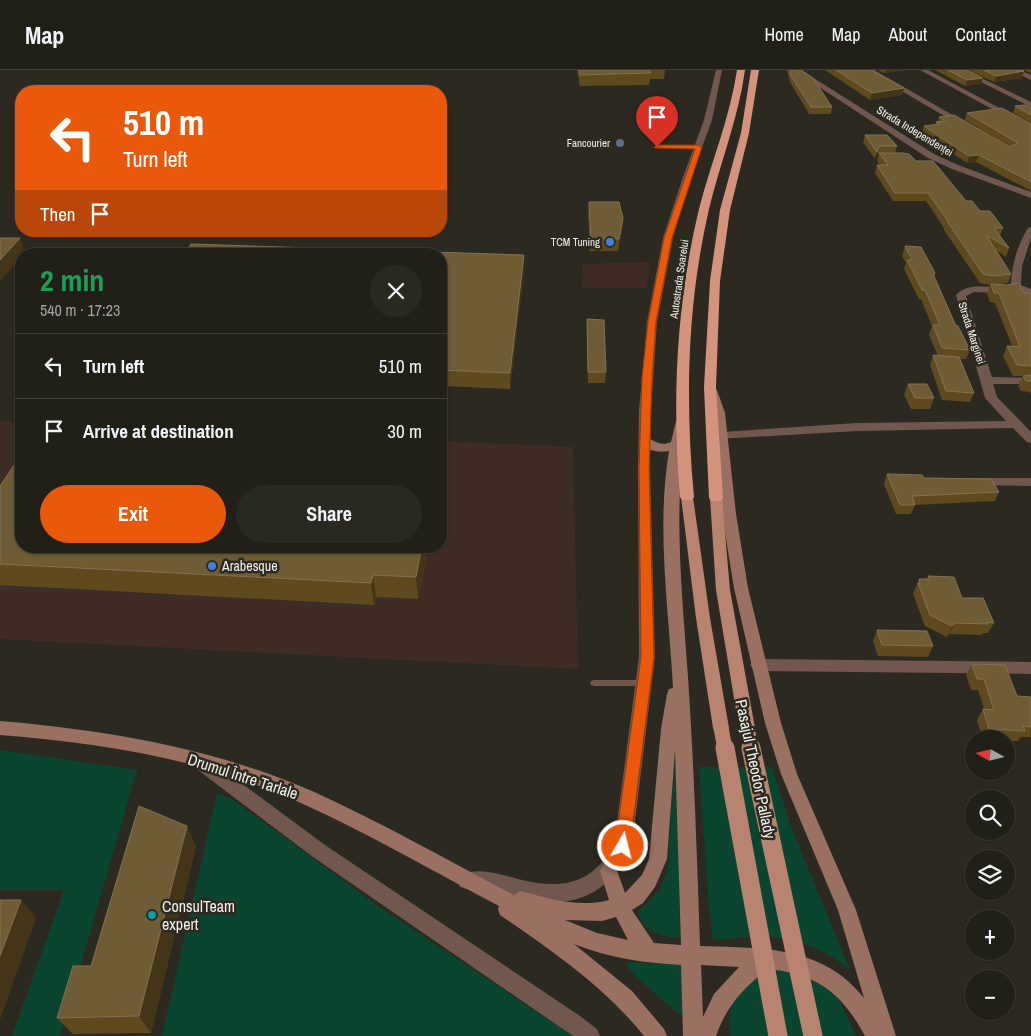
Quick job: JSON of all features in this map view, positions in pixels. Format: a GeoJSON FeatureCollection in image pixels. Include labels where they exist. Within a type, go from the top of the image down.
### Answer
{"type":"FeatureCollection","features":[{"type":"Feature","properties":{"kind":"highway","name":"Autostrada Soarelui"},"geometry":{"type":"LineString","coordinates":[[687,497],[682,416],[687,318],[698,237],[713,178],[729,127],[740,70]]}},
{"type":"Feature","properties":{"kind":"highway"},"geometry":{"type":"LineString","coordinates":[[716,498],[710,387],[712,320],[720,240],[732,180],[750,111],[755,70]]}},
{"type":"Feature","properties":{"kind":"main road"},"geometry":{"type":"LineString","coordinates":[[710,387],[719,414],[733,543],[758,665],[780,748],[847,910],[886,1036]]}},
{"type":"Feature","properties":{"kind":"main road"},"geometry":{"type":"LineString","coordinates":[[682,416],[677,444],[672,537],[680,677],[693,1036]]}},
{"type":"Feature","properties":{"kind":"main road"},"geometry":{"type":"LineString","coordinates":[[645,441],[658,448],[677,444]]}},
{"type":"Feature","properties":{"kind":"main road","name":"Pasajul Theodor Pallady"},"geometry":{"type":"LineString","coordinates":[[687,497],[708,655],[778,1036]]}},
{"type":"Feature","properties":{"kind":"main road","name":"Pasajul Theodor Pallady"},"geometry":{"type":"LineString","coordinates":[[716,498],[723,590],[747,728],[813,1036]]}},
{"type":"Feature","properties":{"kind":"main road"},"geometry":{"type":"LineString","coordinates":[[467,881],[540,906],[567,912],[596,913],[620,907],[646,888],[653,876],[658,859],[668,730],[680,677]]}},
{"type":"Feature","properties":{"kind":"main road","name":"Drumul Între Tarlale"},"geometry":{"type":"LineString","coordinates":[[0,728],[104,740],[196,760],[258,779],[309,799],[351,819],[467,881],[590,940],[621,949],[766,959],[803,965],[818,971],[830,979],[853,999],[876,1036]]}},
{"type":"Feature","properties":{"kind":"main road"},"geometry":{"type":"LineString","coordinates":[[608,871],[620,907],[631,930],[649,952]]}},
{"type":"Feature","properties":{"kind":"main road","name":"Drumul Între Tarlale"},"geometry":{"type":"LineString","coordinates":[[467,881],[593,969],[627,1000],[657,1036]]}},
{"type":"Feature","properties":{"kind":"main road"},"geometry":{"type":"LineString","coordinates":[[706,1036],[710,1021],[723,996],[745,973],[766,959]]}},
{"type":"Feature","properties":{"kind":"street"},"geometry":{"type":"LineString","coordinates":[[467,881],[491,880],[528,890],[558,894],[586,888],[608,871],[616,861],[623,846],[645,683],[648,637],[645,441],[649,354],[660,272],[679,202],[712,105],[719,70]]}},
{"type":"Feature","properties":{"kind":"street","name":"Strada Independenței"},"geometry":{"type":"LineString","coordinates":[[796,70],[931,156],[955,167],[1031,195]]}},
{"type":"Feature","properties":{"kind":"street"},"geometry":{"type":"LineString","coordinates":[[868,70],[970,127]]}},
{"type":"Feature","properties":{"kind":"street"},"geometry":{"type":"LineString","coordinates":[[923,70],[1031,128]]}},
{"type":"Feature","properties":{"kind":"street"},"geometry":{"type":"LineString","coordinates":[[960,70],[1031,105]]}},
{"type":"Feature","properties":{"kind":"street"},"geometry":{"type":"LineString","coordinates":[[1014,70],[1031,78]]}},
{"type":"Feature","properties":{"kind":"street"},"geometry":{"type":"LineString","coordinates":[[916,156],[931,156]]}},
{"type":"Feature","properties":{"kind":"street"},"geometry":{"type":"LineString","coordinates":[[1031,230],[1025,241],[1017,266],[1016,286],[1031,293]]}},
{"type":"Feature","properties":{"kind":"street","name":"Strada Marginei"},"geometry":{"type":"LineString","coordinates":[[1016,286],[1005,290],[967,291],[961,295],[991,398],[1031,439]]}},
{"type":"Feature","properties":{"kind":"street"},"geometry":{"type":"LineString","coordinates":[[987,380],[1031,381]]}},
{"type":"Feature","properties":{"kind":"street"},"geometry":{"type":"LineString","coordinates":[[722,436],[857,428],[1016,424]]}},
{"type":"Feature","properties":{"kind":"street"},"geometry":{"type":"LineString","coordinates":[[958,483],[1031,482]]}},
{"type":"Feature","properties":{"kind":"street"},"geometry":{"type":"LineString","coordinates":[[758,665],[1031,668]]}},
{"type":"Feature","properties":{"kind":"street"},"geometry":{"type":"LineString","coordinates":[[196,760],[276,821],[590,1036]]}},
{"type":"Feature","properties":{"kind":"lane"},"geometry":{"type":"LineString","coordinates":[[657,147],[698,147]]}},
{"type":"Feature","properties":{"kind":"lane"},"geometry":{"type":"LineString","coordinates":[[594,682],[645,683]]}},
{"type":"Feature","properties":{"kind":"shaded area"},"geometry":{"type":"Polygon","coordinates":[[[650,262],[646,288],[582,288],[583,264],[650,262]]]}},
{"type":"Feature","properties":{"kind":"shaded area"},"geometry":{"type":"Polygon","coordinates":[[[0,421],[15,422],[15,553],[447,553],[447,441],[573,447],[578,669],[0,639],[0,421]]]}},
{"type":"Feature","properties":{"kind":"green space"},"geometry":{"type":"Polygon","coordinates":[[[0,750],[137,770],[60,1036],[12,1036],[64,890],[0,890],[0,750]]]}},
{"type":"Feature","properties":{"kind":"green space"},"geometry":{"type":"Polygon","coordinates":[[[674,752],[678,755],[680,937],[678,938],[666,936],[649,929],[638,914],[640,909],[659,891],[668,868],[674,752]]]}},
{"type":"Feature","properties":{"kind":"green space"},"geometry":{"type":"Polygon","coordinates":[[[699,767],[772,767],[790,824],[850,970],[817,949],[785,939],[751,937],[713,940],[699,767]]]}},
{"type":"Feature","properties":{"kind":"green space"},"geometry":{"type":"Polygon","coordinates":[[[217,793],[232,799],[378,906],[573,1036],[162,1036],[217,793]]]}},
{"type":"Feature","properties":{"kind":"green space"},"geometry":{"type":"Polygon","coordinates":[[[630,962],[682,965],[684,1015],[680,1015],[633,974],[626,964],[630,962]]]}},
{"type":"Feature","properties":{"kind":"green space"},"geometry":{"type":"Polygon","coordinates":[[[776,968],[812,976],[838,997],[856,1036],[731,1036],[729,1024],[731,1005],[745,980],[776,968]]]}},
{"type":"Feature","properties":{"kind":"building"},"geometry":{"type":"Polygon","coordinates":[[[579,70],[649,70],[651,73],[580,75],[579,70]]]}},
{"type":"Feature","properties":{"kind":"building"},"geometry":{"type":"Polygon","coordinates":[[[790,70],[801,70],[813,78],[832,107],[811,107],[791,76],[790,70]]]}},
{"type":"Feature","properties":{"kind":"building"},"geometry":{"type":"Polygon","coordinates":[[[836,70],[871,70],[904,88],[872,93],[836,70]]]}},
{"type":"Feature","properties":{"kind":"building"},"geometry":{"type":"Polygon","coordinates":[[[948,70],[967,70],[983,78],[967,80],[948,70]]]}},
{"type":"Feature","properties":{"kind":"building"},"geometry":{"type":"Polygon","coordinates":[[[984,70],[1022,70],[1024,71],[996,76],[984,70]]]}},
{"type":"Feature","properties":{"kind":"building"},"geometry":{"type":"Polygon","coordinates":[[[1026,105],[1031,108],[1031,115],[1015,106],[1026,105]]]}},
{"type":"Feature","properties":{"kind":"building"},"geometry":{"type":"Polygon","coordinates":[[[1002,108],[1031,124],[1031,182],[979,155],[969,156],[924,126],[940,124],[936,122],[945,121],[939,117],[954,115],[1010,147],[1018,143],[967,113],[1002,108]]]}},
{"type":"Feature","properties":{"kind":"building"},"geometry":{"type":"Polygon","coordinates":[[[865,135],[887,135],[897,146],[879,146],[877,152],[865,135]]]}},
{"type":"Feature","properties":{"kind":"building"},"geometry":{"type":"Polygon","coordinates":[[[879,153],[903,153],[909,154],[916,161],[933,161],[966,201],[972,201],[980,211],[990,211],[1003,228],[994,228],[1009,248],[986,235],[1011,274],[993,276],[983,274],[928,193],[895,193],[877,165],[888,165],[879,153]]]}},
{"type":"Feature","properties":{"kind":"building"},"geometry":{"type":"Polygon","coordinates":[[[589,202],[619,202],[623,218],[619,239],[591,238],[589,202]]]}},
{"type":"Feature","properties":{"kind":"building"},"geometry":{"type":"Polygon","coordinates":[[[0,238],[20,238],[0,260],[0,238]]]}},
{"type":"Feature","properties":{"kind":"building"},"geometry":{"type":"Polygon","coordinates":[[[191,244],[312,248],[188,248],[191,244]]]}},
{"type":"Feature","properties":{"kind":"building"},"geometry":{"type":"Polygon","coordinates":[[[905,246],[921,247],[934,271],[935,274],[933,274],[956,326],[958,326],[970,350],[942,348],[933,325],[940,325],[925,290],[922,290],[907,260],[912,260],[905,246]]]}},
{"type":"Feature","properties":{"kind":"building"},"geometry":{"type":"Polygon","coordinates":[[[447,252],[524,255],[510,373],[447,370],[447,252]]]}},
{"type":"Feature","properties":{"kind":"building"},"geometry":{"type":"Polygon","coordinates":[[[1018,283],[1024,293],[1031,293],[1031,366],[1017,365],[1007,346],[1020,347],[999,293],[994,293],[991,284],[1007,285],[1018,283]]]}},
{"type":"Feature","properties":{"kind":"building"},"geometry":{"type":"Polygon","coordinates":[[[587,319],[604,320],[606,372],[588,372],[587,319]]]}},
{"type":"Feature","properties":{"kind":"building"},"geometry":{"type":"Polygon","coordinates":[[[933,355],[959,357],[974,393],[946,391],[933,355]]]}},
{"type":"Feature","properties":{"kind":"building"},"geometry":{"type":"Polygon","coordinates":[[[1031,375],[1031,381],[1026,381],[1023,376],[1031,375]]]}},
{"type":"Feature","properties":{"kind":"building"},"geometry":{"type":"Polygon","coordinates":[[[908,384],[927,384],[934,398],[915,398],[908,384]]]}},
{"type":"Feature","properties":{"kind":"building"},"geometry":{"type":"Polygon","coordinates":[[[15,464],[15,553],[421,553],[416,577],[373,575],[371,583],[0,564],[0,486],[15,464]]]}},
{"type":"Feature","properties":{"kind":"building"},"geometry":{"type":"Polygon","coordinates":[[[887,474],[922,475],[924,478],[991,479],[999,492],[912,496],[915,505],[900,505],[887,474]]]}},
{"type":"Feature","properties":{"kind":"building"},"geometry":{"type":"Polygon","coordinates":[[[928,576],[954,577],[962,598],[983,598],[994,623],[955,623],[952,626],[930,615],[918,583],[920,583],[919,579],[930,579],[928,576]]]}},
{"type":"Feature","properties":{"kind":"building"},"geometry":{"type":"Polygon","coordinates":[[[877,630],[927,631],[933,646],[882,645],[877,630]]]}},
{"type":"Feature","properties":{"kind":"building"},"geometry":{"type":"Polygon","coordinates":[[[972,664],[1005,665],[1017,696],[1031,697],[1031,727],[1023,726],[1025,731],[989,729],[983,709],[994,710],[984,679],[977,679],[972,664]]]}},
{"type":"Feature","properties":{"kind":"building","name":"ConsulTeam expert"},"geometry":{"type":"Polygon","coordinates":[[[139,806],[187,826],[139,1016],[57,1018],[73,966],[91,966],[139,806]]]}},
{"type":"Feature","properties":{"kind":"building"},"geometry":{"type":"Polygon","coordinates":[[[0,900],[21,900],[0,956],[0,900]]]}},
{"type":"Feature","properties":{"kind":"place","name":"Fancourier"},"geometry":{"type":"Point","coordinates":[620,143]}},
{"type":"Feature","properties":{"kind":"place","name":"TCM Tuning"},"geometry":{"type":"Point","coordinates":[610,242]}},
{"type":"Feature","properties":{"kind":"place","name":"Arabesque"},"geometry":{"type":"Point","coordinates":[212,566]}},
{"type":"Feature","properties":{"kind":"place","name":"ConsulTeam expert"},"geometry":{"type":"Point","coordinates":[152,915]}},
{"type":"Feature","properties":{"kind":"route"},"geometry":{"type":"LineString","coordinates":[[623,846],[648,657],[644,469],[645,410],[652,322],[668,238],[698,147],[657,147]]}}]}
